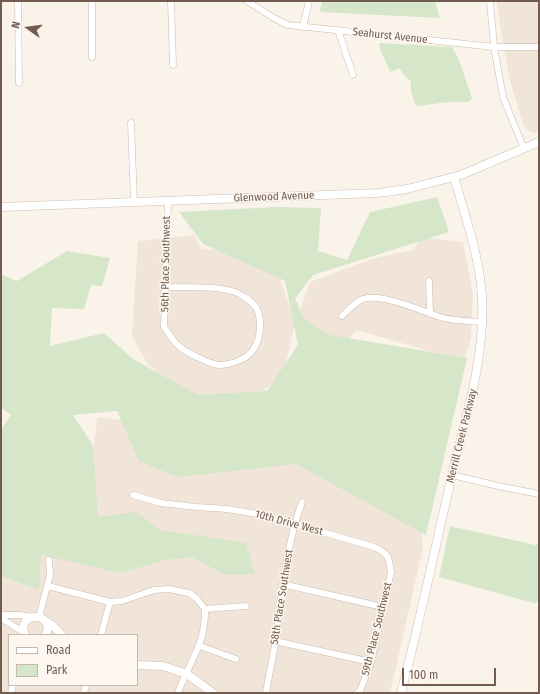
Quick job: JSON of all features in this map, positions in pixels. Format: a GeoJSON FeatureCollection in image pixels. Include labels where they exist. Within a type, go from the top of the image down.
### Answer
{"type":"FeatureCollection","features":[{"type":"Feature","properties":{"kind":"street"},"geometry":{"type":"LineString","coordinates":[[18,1],[19,83]]}},
{"type":"Feature","properties":{"kind":"street"},"geometry":{"type":"LineString","coordinates":[[92,1],[92,57]]}},
{"type":"Feature","properties":{"kind":"street"},"geometry":{"type":"LineString","coordinates":[[171,1],[173,65]]}},
{"type":"Feature","properties":{"kind":"street","name":"Seahurst Avenue"},"geometry":{"type":"LineString","coordinates":[[247,1],[288,25],[494,47],[539,47]]}},
{"type":"Feature","properties":{"kind":"street"},"geometry":{"type":"LineString","coordinates":[[303,26],[309,1]]}},
{"type":"Feature","properties":{"kind":"street"},"geometry":{"type":"LineString","coordinates":[[490,1],[494,47],[503,97],[524,149]]}},
{"type":"Feature","properties":{"kind":"street"},"geometry":{"type":"LineString","coordinates":[[338,30],[352,75]]}},
{"type":"Feature","properties":{"kind":"street"},"geometry":{"type":"LineString","coordinates":[[131,123],[134,202]]}},
{"type":"Feature","properties":{"kind":"street","name":"Glenwood Avenue"},"geometry":{"type":"LineString","coordinates":[[1,207],[378,193],[407,189],[454,177],[539,142]]}},
{"type":"Feature","properties":{"kind":"street","name":"Merrill Creek Parkway"},"geometry":{"type":"LineString","coordinates":[[401,693],[452,475],[474,391],[480,354],[483,322],[480,277],[471,235],[454,177]]}},
{"type":"Feature","properties":{"kind":"street","name":"56th Place Southwest"},"geometry":{"type":"LineString","coordinates":[[165,287],[226,289],[248,299],[256,308],[259,317],[260,330],[253,351],[243,359],[233,363],[217,365],[197,357],[181,348],[164,327],[165,287],[168,201]]}},
{"type":"Feature","properties":{"kind":"street"},"geometry":{"type":"LineString","coordinates":[[429,281],[430,313]]}},
{"type":"Feature","properties":{"kind":"street"},"geometry":{"type":"LineString","coordinates":[[342,316],[353,305],[364,299],[375,298],[410,306],[441,318],[483,322]]}},
{"type":"Feature","properties":{"kind":"street"},"geometry":{"type":"LineString","coordinates":[[452,475],[539,494]]}},
{"type":"Feature","properties":{"kind":"street","name":"10th Drive West"},"geometry":{"type":"LineString","coordinates":[[133,495],[161,503],[227,509],[264,515],[374,547],[384,552],[390,563]]}},
{"type":"Feature","properties":{"kind":"street","name":"58th Place Southwest"},"geometry":{"type":"LineString","coordinates":[[266,693],[276,641],[282,584],[294,524],[302,502]]}},
{"type":"Feature","properties":{"kind":"street"},"geometry":{"type":"LineString","coordinates":[[39,619],[50,575],[49,560]]}},
{"type":"Feature","properties":{"kind":"street","name":"59th Place Southwest"},"geometry":{"type":"LineString","coordinates":[[357,693],[360,691],[371,662],[391,572],[390,563]]}},
{"type":"Feature","properties":{"kind":"street"},"geometry":{"type":"LineString","coordinates":[[282,584],[383,607]]}},
{"type":"Feature","properties":{"kind":"street"},"geometry":{"type":"LineString","coordinates":[[48,586],[110,602],[122,600],[154,590],[170,589],[189,593],[197,599],[205,609],[205,623],[200,646],[178,693]]}},
{"type":"Feature","properties":{"kind":"street"},"geometry":{"type":"LineString","coordinates":[[101,634],[110,602]]}},
{"type":"Feature","properties":{"kind":"street"},"geometry":{"type":"LineString","coordinates":[[205,609],[246,606]]}},
{"type":"Feature","properties":{"kind":"street"},"geometry":{"type":"LineString","coordinates":[[1,616],[20,615],[39,619],[52,625],[61,634]]}},
{"type":"Feature","properties":{"kind":"street"},"geometry":{"type":"LineString","coordinates":[[1,616],[24,634]]}},
{"type":"Feature","properties":{"kind":"street"},"geometry":{"type":"LineString","coordinates":[[24,634],[23,627],[25,622],[39,619]]}},
{"type":"Feature","properties":{"kind":"street"},"geometry":{"type":"LineString","coordinates":[[39,619],[47,629],[46,634]]}},
{"type":"Feature","properties":{"kind":"street"},"geometry":{"type":"LineString","coordinates":[[276,641],[371,662]]}},
{"type":"Feature","properties":{"kind":"street"},"geometry":{"type":"LineString","coordinates":[[200,646],[236,659]]}},
{"type":"Feature","properties":{"kind":"street"},"geometry":{"type":"LineString","coordinates":[[138,665],[163,666],[187,674],[213,693]]}},
{"type":"Feature","properties":{"kind":"shaded area"},"geometry":{"type":"Polygon","coordinates":[[[497,1],[539,1],[539,132],[533,133],[525,129],[509,78],[497,1]]]}},
{"type":"Feature","properties":{"kind":"shaded area"},"geometry":{"type":"Polygon","coordinates":[[[195,235],[201,249],[234,251],[278,273],[295,324],[283,374],[251,401],[191,401],[147,363],[132,336],[138,241],[195,235]]]}},
{"type":"Feature","properties":{"kind":"shaded area"},"geometry":{"type":"Polygon","coordinates":[[[422,237],[463,242],[473,295],[471,339],[463,361],[357,330],[342,345],[297,319],[310,282],[375,258],[413,250],[422,237]]]}},
{"type":"Feature","properties":{"kind":"shaded area"},"geometry":{"type":"Polygon","coordinates":[[[97,417],[132,421],[301,456],[421,521],[423,548],[390,693],[1,693],[1,570],[36,538],[87,517],[97,417]]]}},
{"type":"Feature","properties":{"kind":"green space"},"geometry":{"type":"Polygon","coordinates":[[[322,1],[435,1],[440,18],[320,12],[322,1]]]}},
{"type":"Feature","properties":{"kind":"green space"},"geometry":{"type":"Polygon","coordinates":[[[379,43],[452,47],[459,60],[472,98],[469,102],[449,102],[416,106],[411,92],[411,82],[403,74],[400,68],[390,72],[379,43]]]}},
{"type":"Feature","properties":{"kind":"green space"},"geometry":{"type":"Polygon","coordinates":[[[437,197],[449,232],[313,275],[295,299],[304,319],[330,335],[467,358],[426,535],[296,464],[177,477],[139,461],[117,411],[73,415],[93,445],[98,517],[136,512],[161,530],[246,543],[255,574],[225,575],[192,557],[165,560],[121,573],[41,555],[39,590],[1,576],[1,430],[11,415],[1,408],[1,274],[17,281],[67,251],[110,258],[102,286],[91,285],[84,309],[52,308],[50,346],[104,333],[133,359],[198,395],[267,391],[298,345],[285,281],[203,244],[179,212],[277,207],[321,208],[318,251],[347,260],[370,212],[437,197]]]}},
{"type":"Feature","properties":{"kind":"green space"},"geometry":{"type":"Polygon","coordinates":[[[450,526],[535,545],[539,544],[539,602],[534,603],[439,577],[450,526]]]}}]}
